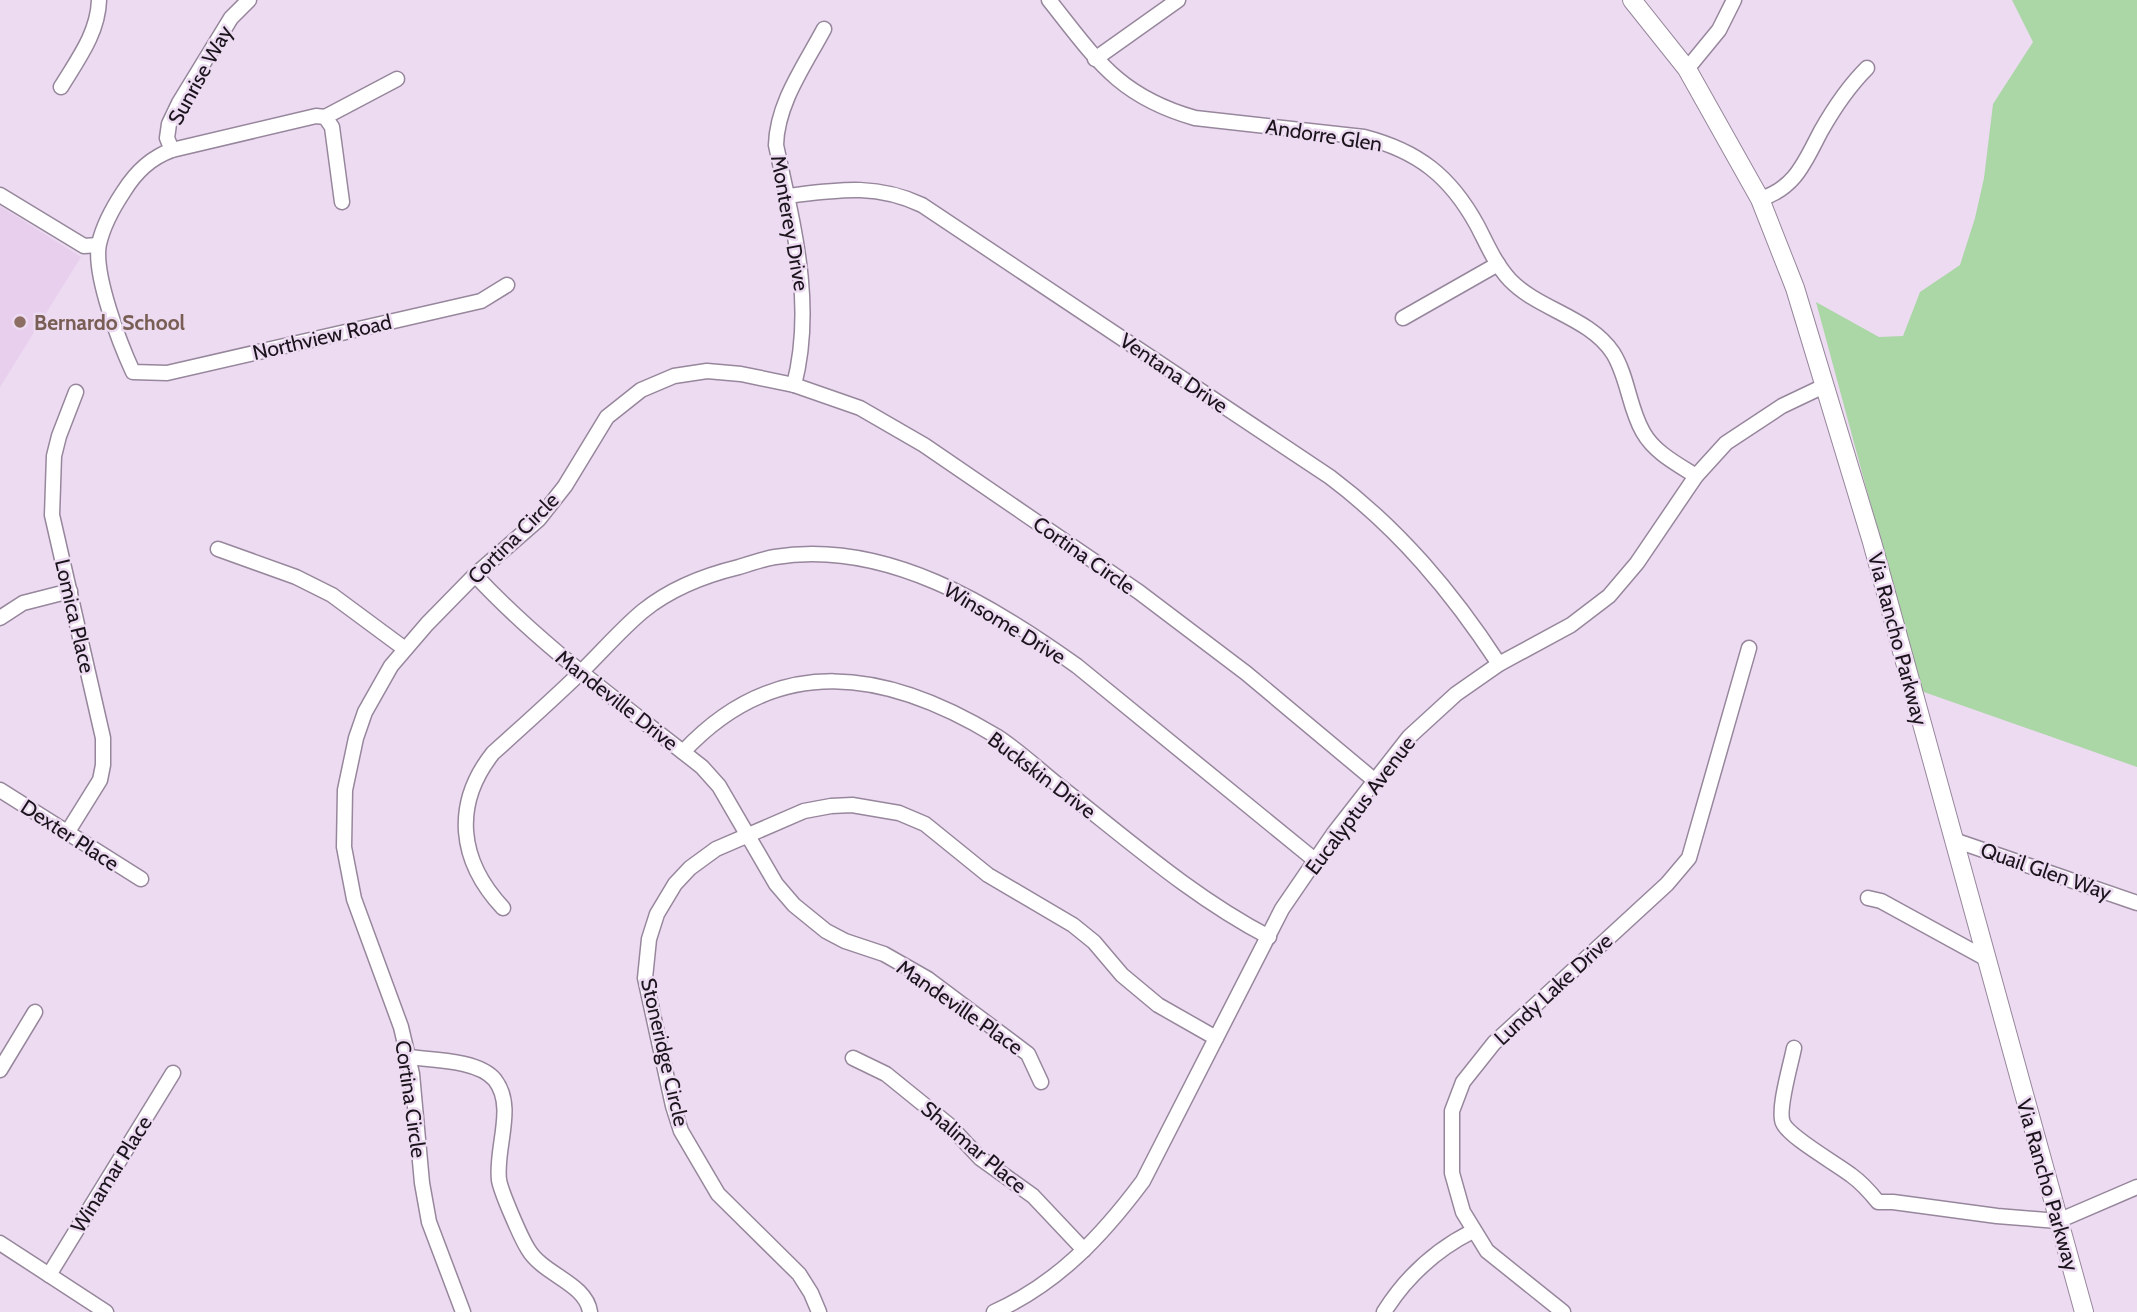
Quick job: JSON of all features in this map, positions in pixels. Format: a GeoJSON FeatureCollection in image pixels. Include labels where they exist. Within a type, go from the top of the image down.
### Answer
{"type":"FeatureCollection","features":[{"type":"Feature","properties":{"kind":"main road","name":"Via Rancho Parkway"},"geometry":{"type":"LineString","coordinates":[[1632,0],[1688,69],[1760,198],[1795,288],[1872,542],[2084,1312]]}},
{"type":"Feature","properties":{"kind":"street"},"geometry":{"type":"LineString","coordinates":[[61,87],[92,36],[99,18],[99,0]]}},
{"type":"Feature","properties":{"kind":"street","name":"Sunrise Way"},"geometry":{"type":"LineString","coordinates":[[133,372],[116,336],[100,272],[99,245],[116,204],[127,186],[144,165],[157,155],[172,150],[167,138],[169,124],[179,103],[231,18],[249,0]]}},
{"type":"Feature","properties":{"kind":"street","name":"Andorre Glen"},"geometry":{"type":"LineString","coordinates":[[1049,0],[1095,59],[1121,84],[1169,110],[1195,118],[1364,136],[1387,143],[1420,159],[1449,182],[1510,280],[1532,298],[1590,331],[1606,344],[1614,355],[1643,433],[1668,459],[1696,476]]}},
{"type":"Feature","properties":{"kind":"street"},"geometry":{"type":"LineString","coordinates":[[1095,59],[1178,0]]}},
{"type":"Feature","properties":{"kind":"street"},"geometry":{"type":"LineString","coordinates":[[1688,69],[1718,30],[1734,0]]}},
{"type":"Feature","properties":{"kind":"street","name":"Monterey Drive"},"geometry":{"type":"LineString","coordinates":[[794,385],[800,363],[805,314],[801,265],[776,145],[777,130],[786,99],[824,29]]}},
{"type":"Feature","properties":{"kind":"street"},"geometry":{"type":"LineString","coordinates":[[1760,198],[1776,194],[1788,184],[1807,159],[1849,85],[1867,68]]}},
{"type":"Feature","properties":{"kind":"street"},"geometry":{"type":"LineString","coordinates":[[172,150],[316,116],[325,117],[397,79]]}},
{"type":"Feature","properties":{"kind":"street"},"geometry":{"type":"LineString","coordinates":[[325,117],[332,127],[342,202]]}},
{"type":"Feature","properties":{"kind":"street","name":"Ventana Drive"},"geometry":{"type":"LineString","coordinates":[[787,196],[844,189],[870,189],[906,197],[922,205],[1330,477],[1357,498],[1391,528],[1432,571],[1467,615],[1499,664]]}},
{"type":"Feature","properties":{"kind":"street"},"geometry":{"type":"LineString","coordinates":[[0,195],[84,246],[99,245]]}},
{"type":"Feature","properties":{"kind":"street"},"geometry":{"type":"LineString","coordinates":[[1403,318],[1498,264]]}},
{"type":"Feature","properties":{"kind":"street","name":"Northview Road"},"geometry":{"type":"LineString","coordinates":[[133,372],[167,373],[481,301],[507,285]]}},
{"type":"Feature","properties":{"kind":"street","name":"Cortina Circle"},"geometry":{"type":"LineString","coordinates":[[463,1312],[429,1222],[422,1183],[412,1074],[401,1027],[354,899],[345,847],[345,790],[356,737],[365,712],[391,666],[475,575],[539,519],[565,486],[607,417],[641,390],[674,376],[707,371],[741,374],[794,385],[860,408],[924,444],[1139,592],[1246,673],[1374,780]]}},
{"type":"Feature","properties":{"kind":"street","name":"Eucalyptus Avenue"},"geometry":{"type":"LineString","coordinates":[[993,1312],[1050,1280],[1116,1217],[1143,1181],[1282,909],[1334,833],[1409,737],[1456,694],[1499,664],[1571,625],[1609,596],[1637,563],[1696,476],[1726,443],[1782,405],[1824,386]]}},
{"type":"Feature","properties":{"kind":"street","name":"Lomica Place"},"geometry":{"type":"LineString","coordinates":[[67,833],[100,780],[103,765],[103,738],[52,514],[54,456],[76,392]]}},
{"type":"Feature","properties":{"kind":"street"},"geometry":{"type":"LineString","coordinates":[[218,550],[296,576],[332,595],[405,649]]}},
{"type":"Feature","properties":{"kind":"street","name":"Winsome Drive"},"geometry":{"type":"LineString","coordinates":[[503,908],[492,896],[472,862],[465,821],[466,805],[478,771],[493,753],[645,610],[678,589],[717,572],[776,557],[813,555],[856,558],[898,568],[982,605],[1043,641],[1077,666],[1316,861]]}},
{"type":"Feature","properties":{"kind":"street","name":"Mandeville Drive"},"geometry":{"type":"LineString","coordinates":[[475,575],[500,602],[581,672],[702,766],[719,786],[746,834]]}},
{"type":"Feature","properties":{"kind":"street"},"geometry":{"type":"LineString","coordinates":[[0,618],[23,603],[70,591]]}},
{"type":"Feature","properties":{"kind":"street","name":"Lundy Lake Drive"},"geometry":{"type":"LineString","coordinates":[[1563,1312],[1496,1258],[1473,1231],[1463,1212],[1452,1173],[1452,1111],[1463,1082],[1494,1043],[1667,884],[1689,858],[1749,648]]}},
{"type":"Feature","properties":{"kind":"street","name":"Buckskin Drive"},"geometry":{"type":"LineString","coordinates":[[683,752],[702,732],[729,711],[757,696],[794,684],[841,681],[888,688],[931,703],[997,737],[1196,893],[1239,922],[1269,937]]}},
{"type":"Feature","properties":{"kind":"street","name":"Dexter Place"},"geometry":{"type":"LineString","coordinates":[[0,790],[141,879]]}},
{"type":"Feature","properties":{"kind":"street","name":"Stoneridge Circle"},"geometry":{"type":"LineString","coordinates":[[819,1312],[799,1274],[718,1194],[681,1131],[673,1106],[645,978],[650,934],[657,914],[675,884],[690,868],[716,849],[804,811],[852,805],[899,813],[925,824],[988,875],[1073,925],[1094,942],[1122,975],[1158,1005],[1216,1038]]}},
{"type":"Feature","properties":{"kind":"street","name":"Mandeville Place"},"geometry":{"type":"LineString","coordinates":[[746,834],[776,884],[794,905],[825,930],[845,941],[884,954],[928,979],[1028,1054],[1041,1082]]}},
{"type":"Feature","properties":{"kind":"street","name":"Quail Glen Way"},"geometry":{"type":"LineString","coordinates":[[1954,840],[2137,903]]}},
{"type":"Feature","properties":{"kind":"street"},"geometry":{"type":"LineString","coordinates":[[1868,898],[1881,901],[1985,958]]}},
{"type":"Feature","properties":{"kind":"street"},"geometry":{"type":"LineString","coordinates":[[0,1070],[35,1012]]}},
{"type":"Feature","properties":{"kind":"street"},"geometry":{"type":"LineString","coordinates":[[1794,1048],[1781,1112],[1783,1123],[1795,1136],[1867,1188],[1878,1202],[2058,1221],[2137,1188]]}},
{"type":"Feature","properties":{"kind":"street"},"geometry":{"type":"LineString","coordinates":[[408,1057],[479,1067],[494,1078],[503,1093],[504,1109],[499,1181],[522,1236],[538,1264],[579,1290],[589,1304],[590,1312]]}},
{"type":"Feature","properties":{"kind":"street","name":"Shalimar Place"},"geometry":{"type":"LineString","coordinates":[[853,1058],[886,1074],[949,1125],[980,1158],[1033,1196],[1084,1250]]}},
{"type":"Feature","properties":{"kind":"street","name":"Winamar Place"},"geometry":{"type":"LineString","coordinates":[[49,1275],[173,1073]]}},
{"type":"Feature","properties":{"kind":"street"},"geometry":{"type":"LineString","coordinates":[[1384,1312],[1412,1274],[1451,1242],[1473,1231]]}},
{"type":"Feature","properties":{"kind":"street"},"geometry":{"type":"LineString","coordinates":[[0,1243],[106,1312]]}},
{"type":"Feature","properties":{"kind":"shaded area","name":"Bernardo School"},"geometry":{"type":"Polygon","coordinates":[[[0,206],[81,257],[0,387],[0,206]]]}},
{"type":"Feature","properties":{"kind":"green space"},"geometry":{"type":"Polygon","coordinates":[[[2012,0],[2137,0],[2137,767],[1921,691],[1816,302],[1879,337],[1903,336],[1920,292],[1960,265],[1984,178],[1993,104],[2033,42],[2012,0]]]}},
{"type":"Feature","properties":{"kind":"place","name":"Bernardo School"},"geometry":{"type":"Point","coordinates":[20,322]}}]}
